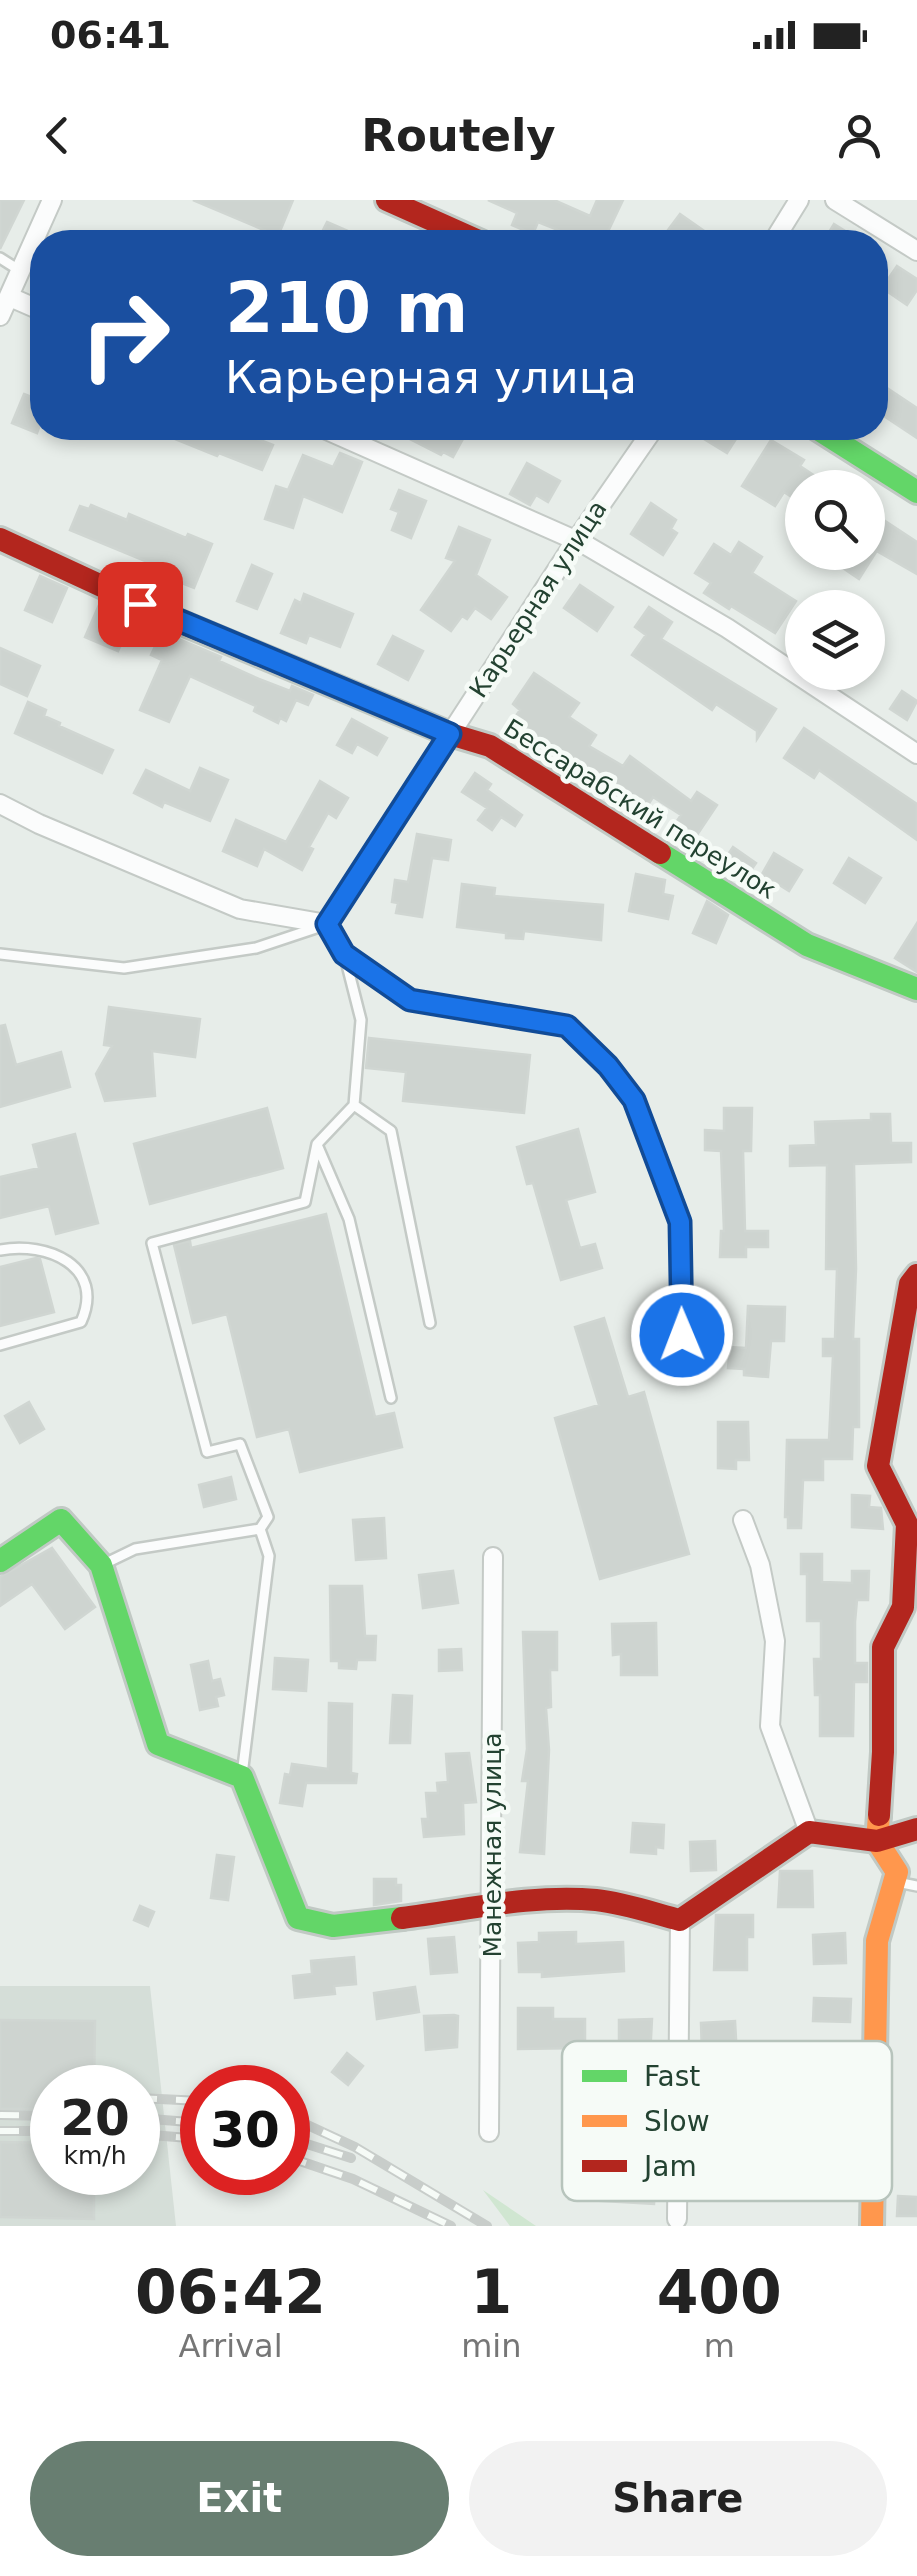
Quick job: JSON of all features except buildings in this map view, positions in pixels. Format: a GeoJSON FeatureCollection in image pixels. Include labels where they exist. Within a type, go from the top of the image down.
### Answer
{"type":"FeatureCollection","features":[{"type":"Feature","properties":{"kind":"street"},"geometry":{"type":"LineString","coordinates":[[39,230],[52,200]]}},
{"type":"Feature","properties":{"kind":"street"},"geometry":{"type":"LineString","coordinates":[[387,200],[454,230]]}},
{"type":"Feature","properties":{"kind":"street"},"geometry":{"type":"LineString","coordinates":[[780,230],[799,200]]}},
{"type":"Feature","properties":{"kind":"street"},"geometry":{"type":"LineString","coordinates":[[836,200],[884,230]]}},
{"type":"Feature","properties":{"kind":"street"},"geometry":{"type":"LineString","coordinates":[[888,233],[917,251]]}},
{"type":"Feature","properties":{"kind":"street"},"geometry":{"type":"LineString","coordinates":[[0,316],[30,251]]}},
{"type":"Feature","properties":{"kind":"street"},"geometry":{"type":"LineString","coordinates":[[10,297],[30,306]]}},
{"type":"Feature","properties":{"kind":"street"},"geometry":{"type":"LineString","coordinates":[[349,440],[595,550],[727,628],[917,754]]}},
{"type":"Feature","properties":{"kind":"street","name":"Карьерная улица"},"geometry":{"type":"LineString","coordinates":[[327,924],[646,440]]}},
{"type":"Feature","properties":{"kind":"street"},"geometry":{"type":"LineString","coordinates":[[835,440],[917,492]]}},
{"type":"Feature","properties":{"kind":"street","name":"Бессарабский переулок"},"geometry":{"type":"LineString","coordinates":[[0,540],[176,620],[450,734],[490,746],[807,945],[917,989]]}},
{"type":"Feature","properties":{"kind":"street"},"geometry":{"type":"LineString","coordinates":[[0,804],[240,909],[327,924],[344,954],[410,1000],[567,1026],[608,1066],[634,1100],[680,1222],[682,1335]]}},
{"type":"Feature","properties":{"kind":"street"},"geometry":{"type":"LineString","coordinates":[[875,2041],[877,1941],[906,1884],[877,1842],[883,1752],[883,1648],[903,1607],[912,1531],[878,1466],[910,1284],[917,1275]]}},
{"type":"Feature","properties":{"kind":"street"},"geometry":{"type":"LineString","coordinates":[[0,1560],[61,1520],[101,1564],[158,1744],[242,1778],[298,1918],[333,1926],[464,1910],[492,1902],[597,1900],[680,1920],[808,1832],[877,1842],[917,1829]]}},
{"type":"Feature","properties":{"kind":"street"},"geometry":{"type":"LineString","coordinates":[[742,1520],[760,1565],[774,1641],[770,1726],[808,1832]]}},
{"type":"Feature","properties":{"kind":"street","name":"Манежная улица"},"geometry":{"type":"LineString","coordinates":[[490,2132],[493,1557]]}},
{"type":"Feature","properties":{"kind":"street"},"geometry":{"type":"LineString","coordinates":[[679,2041],[680,1920]]}},
{"type":"Feature","properties":{"kind":"street"},"geometry":{"type":"LineString","coordinates":[[677,2201],[677,2219]]}},
{"type":"Feature","properties":{"kind":"street"},"geometry":{"type":"LineString","coordinates":[[872,2201],[872,2226]]}},
{"type":"Feature","properties":{"kind":"lane"},"geometry":{"type":"LineString","coordinates":[[0,258],[21,272]]}},
{"type":"Feature","properties":{"kind":"lane"},"geometry":{"type":"LineString","coordinates":[[0,954],[124,968],[256,948],[327,924]]}},
{"type":"Feature","properties":{"kind":"lane"},"geometry":{"type":"LineString","coordinates":[[101,1564],[136,1549],[260,1529],[268,1517],[240,1444],[207,1452],[152,1243],[305,1202],[317,1144],[354,1105],[361,1020],[344,954]]}},
{"type":"Feature","properties":{"kind":"lane"},"geometry":{"type":"LineString","coordinates":[[354,1105],[391,1131],[430,1323]]}},
{"type":"Feature","properties":{"kind":"lane"},"geometry":{"type":"LineString","coordinates":[[317,1144],[349,1218],[391,1398]]}},
{"type":"Feature","properties":{"kind":"lane"},"geometry":{"type":"LineString","coordinates":[[0,1250],[20,1246],[46,1248],[64,1258],[76,1268],[84,1285],[86,1310],[81,1322],[0,1345]]}},
{"type":"Feature","properties":{"kind":"lane"},"geometry":{"type":"LineString","coordinates":[[242,1778],[269,1556],[260,1529]]}},
{"type":"Feature","properties":{"kind":"shaded area"},"geometry":{"type":"Polygon","coordinates":[[[0,1986],[150,1986],[159,2065],[30,2065],[30,2195],[160,2195],[160,2078],[176,2226],[0,2226],[0,1986]]]}},
{"type":"Feature","properties":{"kind":"green space"},"geometry":{"type":"Polygon","coordinates":[[[483,2190],[536,2226],[510,2226],[483,2190]]]}},
{"type":"Feature","properties":{"kind":"railway"},"geometry":{"type":"LineString","coordinates":[[160,2099],[180,2100]]}},
{"type":"Feature","properties":{"kind":"railway"},"geometry":{"type":"LineString","coordinates":[[0,2115],[30,2116]]}},
{"type":"Feature","properties":{"kind":"railway"},"geometry":{"type":"LineString","coordinates":[[160,2120],[180,2121]]}},
{"type":"Feature","properties":{"kind":"railway"},"geometry":{"type":"LineString","coordinates":[[310,2126],[355,2147],[487,2226]]}},
{"type":"Feature","properties":{"kind":"railway"},"geometry":{"type":"LineString","coordinates":[[0,2131],[30,2131]]}},
{"type":"Feature","properties":{"kind":"railway"},"geometry":{"type":"LineString","coordinates":[[160,2136],[180,2137]]}},
{"type":"Feature","properties":{"kind":"railway"},"geometry":{"type":"LineString","coordinates":[[310,2145],[351,2158]]}},
{"type":"Feature","properties":{"kind":"railway"},"geometry":{"type":"LineString","coordinates":[[310,2164],[353,2179],[451,2226]]}},
{"type":"Feature","properties":{"kind":"traffic: fast"},"geometry":{"type":"LineString","coordinates":[[835,440],[917,492]]}},
{"type":"Feature","properties":{"kind":"traffic: fast"},"geometry":{"type":"LineString","coordinates":[[660,853],[807,945],[917,989]]}},
{"type":"Feature","properties":{"kind":"traffic: fast"},"geometry":{"type":"LineString","coordinates":[[0,1561],[61,1520],[101,1565],[158,1744],[242,1777],[298,1918],[333,1926],[402,1918]]}},
{"type":"Feature","properties":{"kind":"traffic: slow"},"geometry":{"type":"LineString","coordinates":[[875,2041],[877,1941],[897,1872],[877,1841],[879,1815]]}},
{"type":"Feature","properties":{"kind":"traffic: slow"},"geometry":{"type":"LineString","coordinates":[[872,2201],[872,2226]]}},
{"type":"Feature","properties":{"kind":"traffic: jam"},"geometry":{"type":"LineString","coordinates":[[387,200],[454,230]]}},
{"type":"Feature","properties":{"kind":"traffic: jam"},"geometry":{"type":"LineString","coordinates":[[0,539],[175,620],[450,734],[490,746],[660,853]]}},
{"type":"Feature","properties":{"kind":"traffic: jam"},"geometry":{"type":"LineString","coordinates":[[879,1815],[883,1647],[903,1607],[907,1524],[878,1466],[910,1284],[917,1275]]}},
{"type":"Feature","properties":{"kind":"traffic: jam"},"geometry":{"type":"LineString","coordinates":[[402,1918],[523,1901],[572,1899],[617,1903],[680,1920],[809,1832],[877,1841],[917,1829]]}},
{"type":"Feature","properties":{"kind":"route"},"geometry":{"type":"LineString","coordinates":[[140,604],[450,734],[327,924],[344,954],[410,1000],[567,1026],[608,1066],[634,1100],[680,1222],[682,1335]]}}]}
